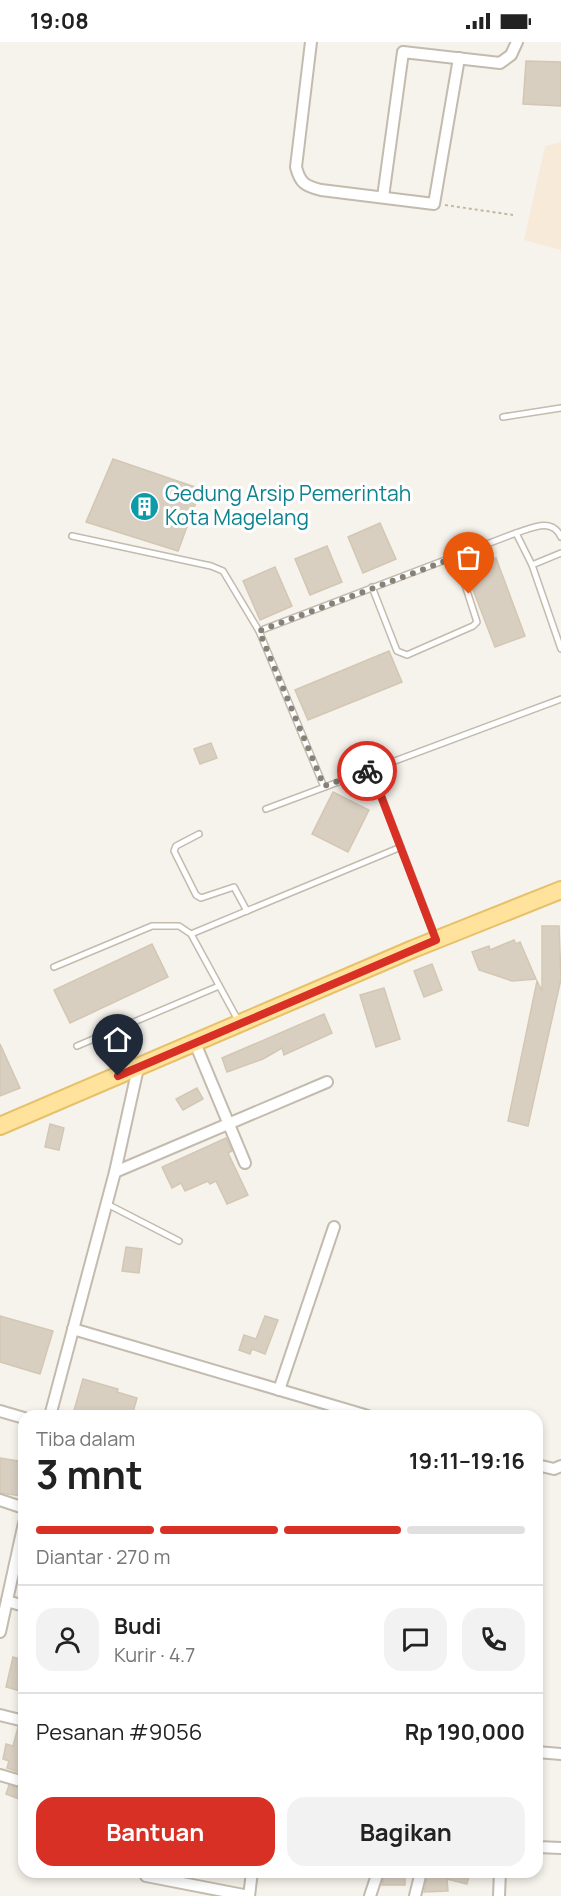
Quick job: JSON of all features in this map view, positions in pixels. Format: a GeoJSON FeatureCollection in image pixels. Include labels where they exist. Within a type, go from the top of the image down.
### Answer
{"type":"FeatureCollection","features":[{"type":"Feature","properties":{"kind":"main road"},"geometry":{"type":"LineString","coordinates":[[0,1126],[436,940],[561,890]]}},
{"type":"Feature","properties":{"kind":"street"},"geometry":{"type":"LineString","coordinates":[[311,42],[296,167],[299,179],[304,185],[321,190],[434,204],[459,58]]}},
{"type":"Feature","properties":{"kind":"street"},"geometry":{"type":"LineString","coordinates":[[383,197],[404,52],[500,63],[511,55],[517,42]]}},
{"type":"Feature","properties":{"kind":"street"},"geometry":{"type":"LineString","coordinates":[[195,1043],[245,1163]]}},
{"type":"Feature","properties":{"kind":"street"},"geometry":{"type":"LineString","coordinates":[[52,1410],[115,1172],[138,1068]]}},
{"type":"Feature","properties":{"kind":"street"},"geometry":{"type":"LineString","coordinates":[[115,1172],[327,1082]]}},
{"type":"Feature","properties":{"kind":"street"},"geometry":{"type":"LineString","coordinates":[[279,1390],[334,1227]]}},
{"type":"Feature","properties":{"kind":"street"},"geometry":{"type":"LineString","coordinates":[[73,1329],[347,1410]]}},
{"type":"Feature","properties":{"kind":"street"},"geometry":{"type":"LineString","coordinates":[[0,1411],[18,1416]]}},
{"type":"Feature","properties":{"kind":"street"},"geometry":{"type":"LineString","coordinates":[[543,1466],[554,1468],[561,1466]]}},
{"type":"Feature","properties":{"kind":"street"},"geometry":{"type":"LineString","coordinates":[[0,1500],[18,1506]]}},
{"type":"Feature","properties":{"kind":"street"},"geometry":{"type":"LineString","coordinates":[[0,1632],[18,1551]]}},
{"type":"Feature","properties":{"kind":"street"},"geometry":{"type":"LineString","coordinates":[[7,1601],[18,1604]]}},
{"type":"Feature","properties":{"kind":"street"},"geometry":{"type":"LineString","coordinates":[[0,1715],[18,1720]]}},
{"type":"Feature","properties":{"kind":"street"},"geometry":{"type":"LineString","coordinates":[[543,1752],[561,1754]]}},
{"type":"Feature","properties":{"kind":"street"},"geometry":{"type":"LineString","coordinates":[[0,1775],[18,1780]]}},
{"type":"Feature","properties":{"kind":"street"},"geometry":{"type":"LineString","coordinates":[[543,1847],[561,1848]]}},
{"type":"Feature","properties":{"kind":"street"},"geometry":{"type":"LineString","coordinates":[[156,1878],[249,1896],[251,1878]]}},
{"type":"Feature","properties":{"kind":"street"},"geometry":{"type":"LineString","coordinates":[[370,1896],[376,1878]]}},
{"type":"Feature","properties":{"kind":"street"},"geometry":{"type":"LineString","coordinates":[[415,1896],[420,1878]]}},
{"type":"Feature","properties":{"kind":"street"},"geometry":{"type":"LineString","coordinates":[[498,1896],[500,1878]]}},
{"type":"Feature","properties":{"kind":"lane"},"geometry":{"type":"LineString","coordinates":[[503,417],[561,408]]}},
{"type":"Feature","properties":{"kind":"lane"},"geometry":{"type":"LineString","coordinates":[[259,631],[516,533],[545,525],[558,529],[561,537]]}},
{"type":"Feature","properties":{"kind":"lane"},"geometry":{"type":"LineString","coordinates":[[516,533],[532,565],[561,649]]}},
{"type":"Feature","properties":{"kind":"lane"},"geometry":{"type":"LineString","coordinates":[[72,536],[211,566],[223,571],[259,631],[324,786]]}},
{"type":"Feature","properties":{"kind":"lane"},"geometry":{"type":"LineString","coordinates":[[532,565],[561,553]]}},
{"type":"Feature","properties":{"kind":"lane"},"geometry":{"type":"LineString","coordinates":[[372,587],[397,651],[400,655],[406,655],[474,627],[477,622],[456,557]]}},
{"type":"Feature","properties":{"kind":"lane"},"geometry":{"type":"LineString","coordinates":[[266,809],[561,699]]}},
{"type":"Feature","properties":{"kind":"lane"},"geometry":{"type":"LineString","coordinates":[[371,770],[436,940]]}},
{"type":"Feature","properties":{"kind":"lane"},"geometry":{"type":"LineString","coordinates":[[199,834],[174,848],[175,856],[196,895],[201,898],[234,887],[247,911]]}},
{"type":"Feature","properties":{"kind":"lane"},"geometry":{"type":"LineString","coordinates":[[190,934],[401,847]]}},
{"type":"Feature","properties":{"kind":"lane"},"geometry":{"type":"LineString","coordinates":[[54,967],[152,926],[179,926],[190,934],[240,1024]]}},
{"type":"Feature","properties":{"kind":"lane"},"geometry":{"type":"LineString","coordinates":[[77,1046],[219,986]]}},
{"type":"Feature","properties":{"kind":"lane"},"geometry":{"type":"LineString","coordinates":[[105,1204],[179,1241]]}},
{"type":"Feature","properties":{"kind":"path"},"geometry":{"type":"LineString","coordinates":[[434,204],[513,215]]}},
{"type":"Feature","properties":{"kind":"shaded area"},"geometry":{"type":"Polygon","coordinates":[[[561,142],[561,250],[524,240],[545,146],[561,142]]]}},
{"type":"Feature","properties":{"kind":"building"},"geometry":{"type":"Polygon","coordinates":[[[526,61],[561,62],[561,106],[523,104],[526,61]]]}},
{"type":"Feature","properties":{"kind":"building","name":"Gedung Arsip Pemerintah Kota Magelang"},"geometry":{"type":"Polygon","coordinates":[[[113,459],[201,489],[178,551],[86,522],[113,459]]]}},
{"type":"Feature","properties":{"kind":"building"},"geometry":{"type":"Polygon","coordinates":[[[380,523],[396,559],[363,573],[348,537],[380,523]]]}},
{"type":"Feature","properties":{"kind":"building"},"geometry":{"type":"Polygon","coordinates":[[[327,546],[342,582],[310,595],[295,559],[327,546]]]}},
{"type":"Feature","properties":{"kind":"building"},"geometry":{"type":"Polygon","coordinates":[[[496,558],[525,636],[495,647],[465,569],[496,558]]]}},
{"type":"Feature","properties":{"kind":"building"},"geometry":{"type":"Polygon","coordinates":[[[275,567],[292,606],[260,620],[243,581],[275,567]]]}},
{"type":"Feature","properties":{"kind":"building"},"geometry":{"type":"Polygon","coordinates":[[[389,651],[402,682],[308,720],[295,690],[389,651]]]}},
{"type":"Feature","properties":{"kind":"building"},"geometry":{"type":"Polygon","coordinates":[[[211,743],[217,758],[200,764],[194,749],[211,743]]]}},
{"type":"Feature","properties":{"kind":"building"},"geometry":{"type":"Polygon","coordinates":[[[333,792],[369,810],[348,852],[312,834],[333,792]]]}},
{"type":"Feature","properties":{"kind":"building"},"geometry":{"type":"Polygon","coordinates":[[[542,926],[559,926],[561,979],[528,1126],[508,1121],[537,981],[542,991],[542,926]]]}},
{"type":"Feature","properties":{"kind":"building"},"geometry":{"type":"Polygon","coordinates":[[[514,940],[516,944],[520,942],[536,979],[512,981],[479,970],[472,952],[489,946],[490,950],[514,940]]]}},
{"type":"Feature","properties":{"kind":"building"},"geometry":{"type":"Polygon","coordinates":[[[152,944],[168,977],[70,1023],[54,990],[152,944]]]}},
{"type":"Feature","properties":{"kind":"building"},"geometry":{"type":"Polygon","coordinates":[[[432,964],[442,990],[424,997],[414,971],[432,964]]]}},
{"type":"Feature","properties":{"kind":"building"},"geometry":{"type":"Polygon","coordinates":[[[384,988],[400,1039],[376,1047],[360,995],[384,988]]]}},
{"type":"Feature","properties":{"kind":"building"},"geometry":{"type":"Polygon","coordinates":[[[324,1014],[332,1033],[284,1055],[282,1048],[263,1059],[227,1072],[222,1058],[324,1014]]]}},
{"type":"Feature","properties":{"kind":"building"},"geometry":{"type":"Polygon","coordinates":[[[0,1044],[20,1088],[0,1096],[0,1044]]]}},
{"type":"Feature","properties":{"kind":"building"},"geometry":{"type":"Polygon","coordinates":[[[197,1088],[203,1099],[183,1110],[176,1099],[197,1088]]]}},
{"type":"Feature","properties":{"kind":"building"},"geometry":{"type":"Polygon","coordinates":[[[50,1124],[64,1128],[59,1150],[45,1147],[50,1124]]]}},
{"type":"Feature","properties":{"kind":"building"},"geometry":{"type":"Polygon","coordinates":[[[226,1138],[232,1151],[228,1153],[248,1195],[227,1204],[216,1181],[210,1184],[208,1181],[185,1191],[181,1183],[172,1188],[162,1167],[226,1138]]]}},
{"type":"Feature","properties":{"kind":"building"},"geometry":{"type":"Polygon","coordinates":[[[126,1247],[142,1249],[139,1273],[122,1271],[126,1247]]]}},
{"type":"Feature","properties":{"kind":"building"},"geometry":{"type":"Polygon","coordinates":[[[0,1316],[53,1331],[40,1374],[0,1362],[0,1316]]]}},
{"type":"Feature","properties":{"kind":"building"},"geometry":{"type":"Polygon","coordinates":[[[265,1316],[278,1320],[265,1354],[252,1349],[250,1354],[239,1350],[244,1335],[256,1339],[265,1316]]]}},
{"type":"Feature","properties":{"kind":"building"},"geometry":{"type":"Polygon","coordinates":[[[83,1379],[118,1389],[117,1392],[137,1398],[134,1410],[74,1410],[83,1379]]]}},
{"type":"Feature","properties":{"kind":"building"},"geometry":{"type":"Polygon","coordinates":[[[0,1458],[18,1461],[18,1496],[0,1493],[0,1458]]]}},
{"type":"Feature","properties":{"kind":"building"},"geometry":{"type":"Polygon","coordinates":[[[13,1657],[18,1658],[18,1690],[6,1687],[13,1657]]]}},
{"type":"Feature","properties":{"kind":"building"},"geometry":{"type":"Polygon","coordinates":[[[18,1727],[18,1772],[7,1768],[9,1761],[3,1759],[6,1744],[13,1746],[18,1727]]]}},
{"type":"Feature","properties":{"kind":"building"},"geometry":{"type":"Polygon","coordinates":[[[9,1785],[18,1787],[18,1798],[6,1794],[9,1785]]]}},
{"type":"Feature","properties":{"kind":"building"},"geometry":{"type":"Polygon","coordinates":[[[384,1878],[405,1878],[405,1885],[382,1885],[384,1878]]]}},
{"type":"Feature","properties":{"kind":"building"},"geometry":{"type":"Polygon","coordinates":[[[428,1878],[468,1878],[467,1884],[447,1879],[448,1891],[424,1892],[428,1878]]]}},
{"type":"Feature","properties":{"kind":"way so far"},"geometry":{"type":"LineString","coordinates":[[367,771],[324,786],[259,631],[269,625],[456,557],[469,594]]}},
{"type":"Feature","properties":{"kind":"place","name":"Gedung Arsip Pemerintah Kota Magelang"},"geometry":{"type":"Point","coordinates":[144,506]}},
{"type":"Feature","properties":{"kind":"route"},"geometry":{"type":"LineString","coordinates":[[118,1076],[436,940],[371,770],[367,771]]}}]}
